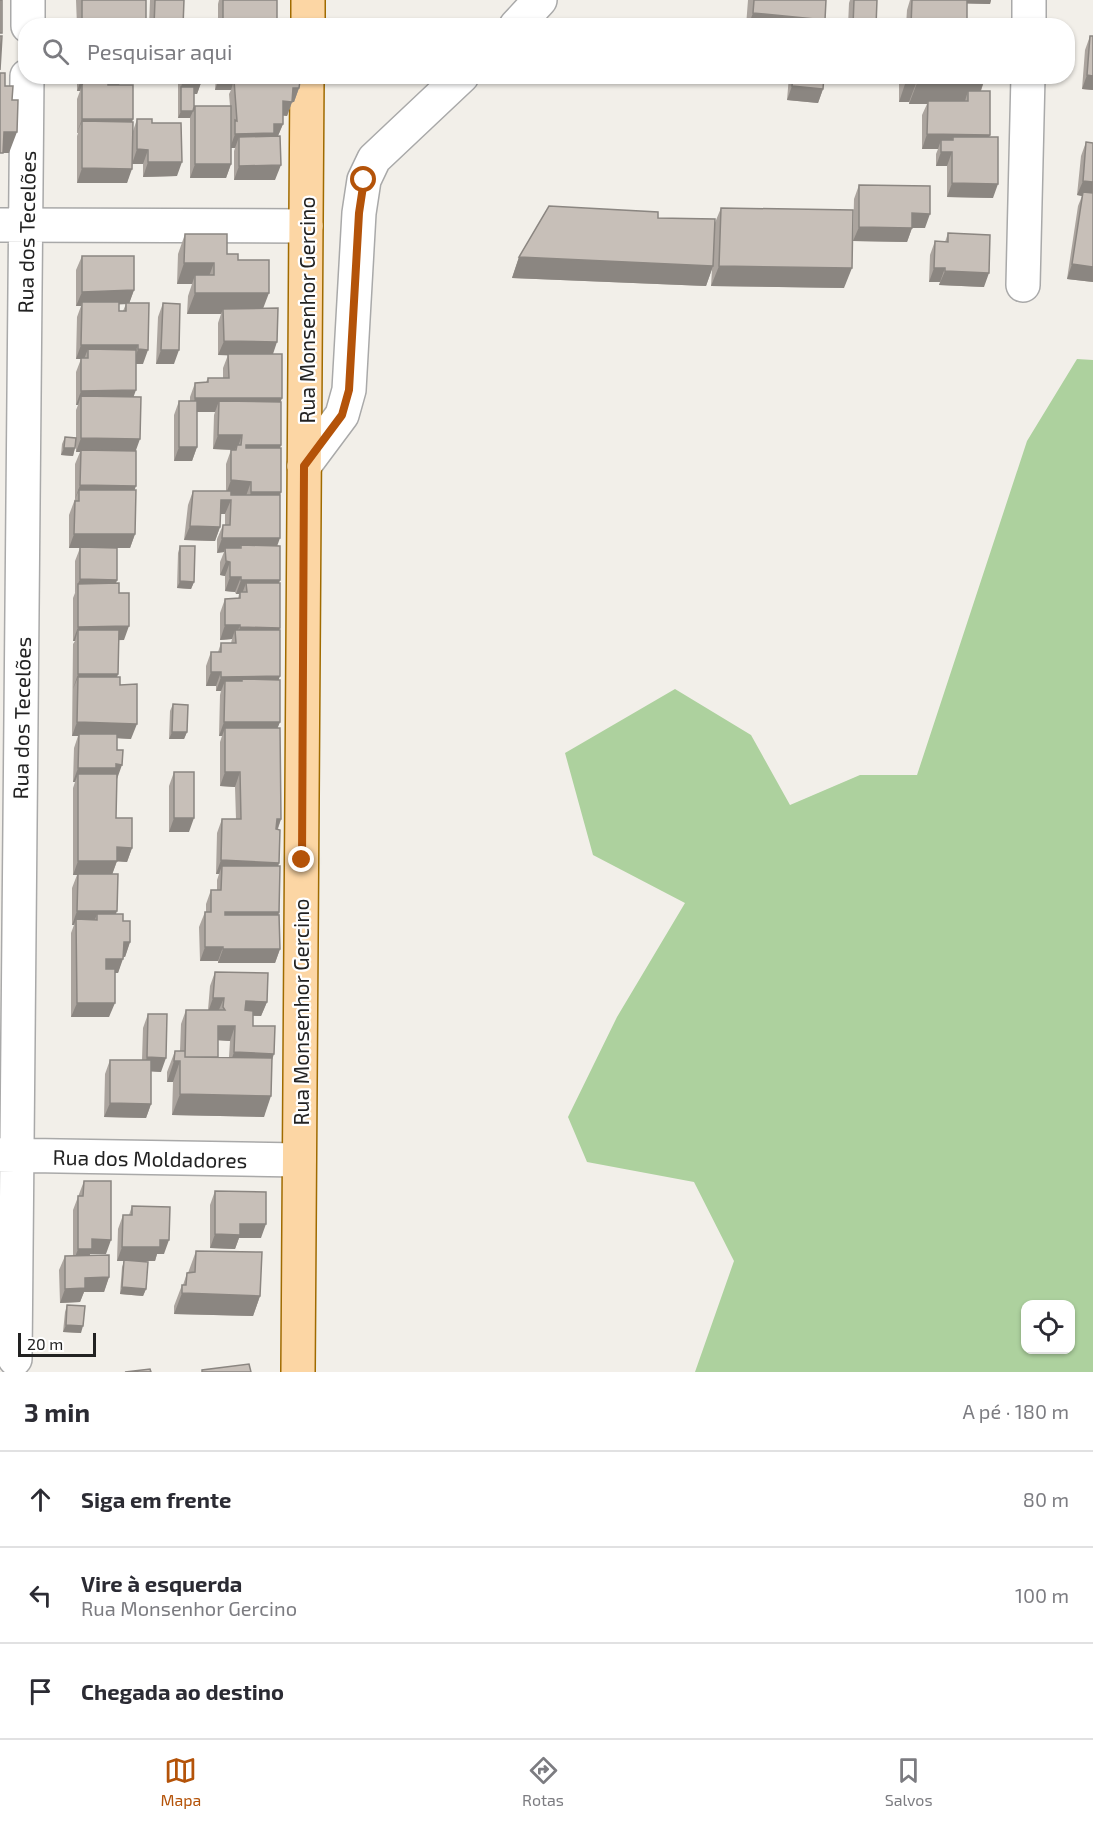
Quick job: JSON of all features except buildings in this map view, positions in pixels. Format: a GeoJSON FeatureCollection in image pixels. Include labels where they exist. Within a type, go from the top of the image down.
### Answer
{"type":"FeatureCollection","features":[{"type":"Feature","properties":{"kind":"main road"},"geometry":{"type":"LineString","coordinates":[[308,0],[308,18]]}},
{"type":"Feature","properties":{"kind":"main road","name":"Rua Monsenhor Gercino"},"geometry":{"type":"LineString","coordinates":[[298,1372],[308,84]]}},
{"type":"Feature","properties":{"kind":"street"},"geometry":{"type":"LineString","coordinates":[[28,0],[28,18]]}},
{"type":"Feature","properties":{"kind":"street"},"geometry":{"type":"LineString","coordinates":[[523,18],[540,0]]}},
{"type":"Feature","properties":{"kind":"street"},"geometry":{"type":"LineString","coordinates":[[1029,0],[1029,18]]}},
{"type":"Feature","properties":{"kind":"street","name":"Rua dos Tecelões"},"geometry":{"type":"LineString","coordinates":[[15,1359],[8,1155],[13,225],[26,84]]}},
{"type":"Feature","properties":{"kind":"street"},"geometry":{"type":"LineString","coordinates":[[304,466],[342,415],[349,390],[359,213],[364,180],[374,159],[454,84]]}},
{"type":"Feature","properties":{"kind":"street"},"geometry":{"type":"LineString","coordinates":[[1023,285],[1028,84]]}},
{"type":"Feature","properties":{"kind":"street"},"geometry":{"type":"LineString","coordinates":[[13,225],[306,226]]}},
{"type":"Feature","properties":{"kind":"street","name":"Rua dos Moldadores"},"geometry":{"type":"LineString","coordinates":[[8,1155],[299,1160]]}},
{"type":"Feature","properties":{"kind":"green space"},"geometry":{"type":"Polygon","coordinates":[[[1077,359],[1093,360],[1093,1372],[695,1372],[734,1261],[694,1182],[587,1162],[568,1117],[617,1017],[685,903],[593,855],[565,753],[675,689],[751,735],[790,805],[860,775],[917,775],[1027,441],[1077,359]]]}},
{"type":"Feature","properties":{"kind":"route"},"geometry":{"type":"LineString","coordinates":[[302,860],[304,466],[342,415],[349,390],[359,213],[364,180]]}}]}
